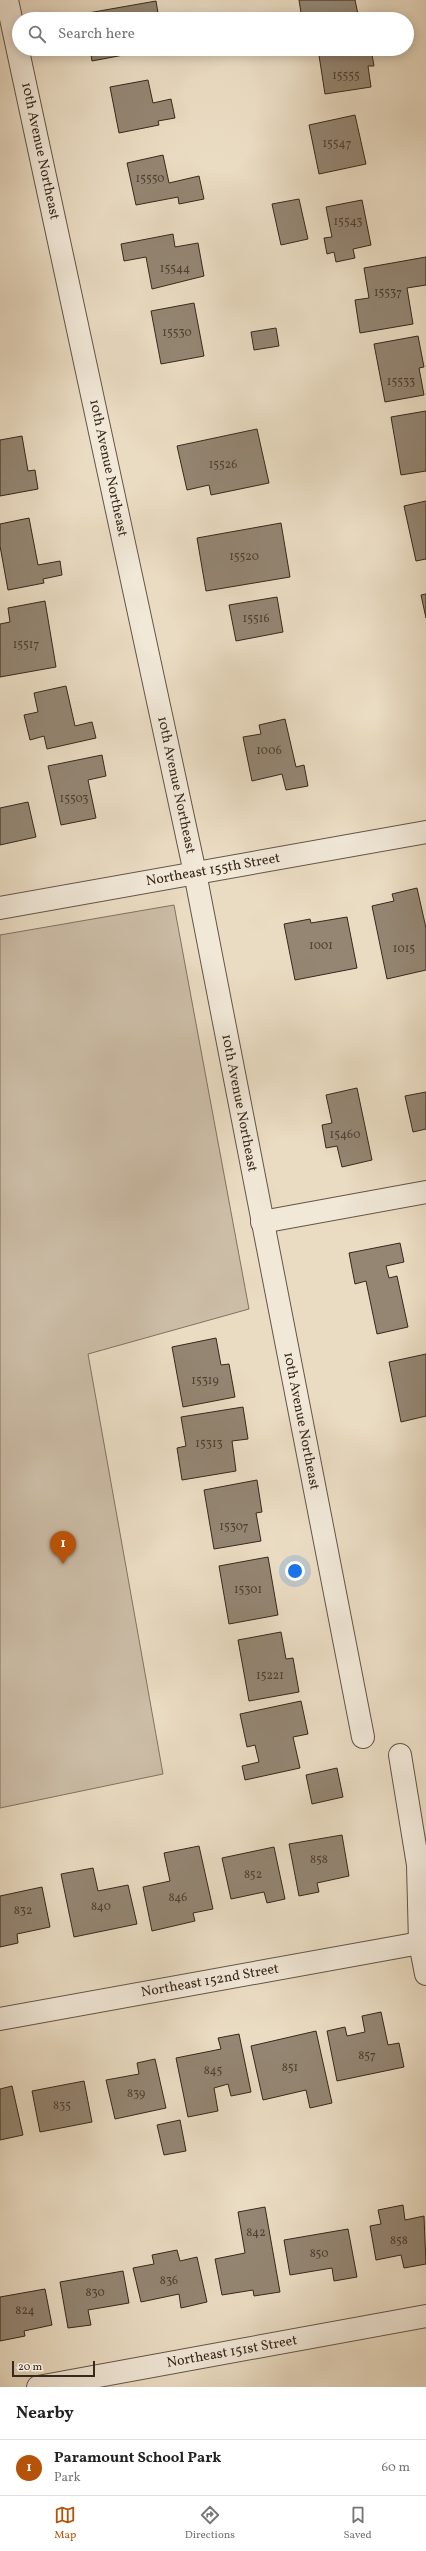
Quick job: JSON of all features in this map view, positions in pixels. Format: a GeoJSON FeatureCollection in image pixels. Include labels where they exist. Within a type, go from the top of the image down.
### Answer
{"type":"FeatureCollection","features":[{"type":"Feature","properties":{"kind":"street","name":"10th Avenue Northeast"},"geometry":{"type":"LineString","coordinates":[[7,0],[12,23]]}},
{"type":"Feature","properties":{"kind":"street","name":"10th Avenue Northeast"},"geometry":{"type":"LineString","coordinates":[[19,56],[195,873],[363,1737]]}},
{"type":"Feature","properties":{"kind":"street","name":"Northeast 155th Street"},"geometry":{"type":"LineString","coordinates":[[0,908],[426,832]]}},
{"type":"Feature","properties":{"kind":"street"},"geometry":{"type":"LineString","coordinates":[[262,1222],[426,1192]]}},
{"type":"Feature","properties":{"kind":"street"},"geometry":{"type":"LineString","coordinates":[[400,1754],[418,1865],[420,1943],[426,1974]]}},
{"type":"Feature","properties":{"kind":"street","name":"Northeast 152nd Street"},"geometry":{"type":"LineString","coordinates":[[0,2019],[420,1943]]}},
{"type":"Feature","properties":{"kind":"street","name":"Northeast 151st Street"},"geometry":{"type":"LineString","coordinates":[[38,2387],[426,2316]]}},
{"type":"Feature","properties":{"kind":"shaded area"},"geometry":{"type":"Polygon","coordinates":[[[174,905],[249,1309],[88,1354],[163,1774],[0,1808],[0,935],[174,905]]]}},
{"type":"Feature","properties":{"kind":"building"},"geometry":{"type":"Polygon","coordinates":[[[299,0],[355,0],[358,12],[301,12],[299,0]]]}},
{"type":"Feature","properties":{"kind":"building"},"geometry":{"type":"Polygon","coordinates":[[[156,1],[158,12],[94,12],[156,1]]]}},
{"type":"Feature","properties":{"kind":"building"},"geometry":{"type":"Polygon","coordinates":[[[91,56],[118,56],[92,61],[91,56]]]}},
{"type":"Feature","properties":{"kind":"building"},"geometry":{"type":"Polygon","coordinates":[[[319,56],[372,56],[374,66],[368,66],[371,87],[325,94],[319,56]]]}},
{"type":"Feature","properties":{"kind":"building"},"geometry":{"type":"Polygon","coordinates":[[[148,80],[153,103],[171,99],[175,118],[158,121],[159,125],[119,133],[110,87],[148,80]]]}},
{"type":"Feature","properties":{"kind":"building"},"geometry":{"type":"Polygon","coordinates":[[[355,115],[366,164],[319,174],[309,125],[355,115]]]}},
{"type":"Feature","properties":{"kind":"building"},"geometry":{"type":"Polygon","coordinates":[[[163,155],[169,183],[199,176],[204,199],[179,204],[178,197],[136,205],[127,163],[163,155]]]}},
{"type":"Feature","properties":{"kind":"building"},"geometry":{"type":"Polygon","coordinates":[[[299,199],[308,239],[281,245],[272,204],[299,199]]]}},
{"type":"Feature","properties":{"kind":"building"},"geometry":{"type":"Polygon","coordinates":[[[362,200],[371,245],[353,249],[355,258],[336,262],[334,252],[327,254],[324,238],[332,237],[326,207],[362,200]]]}},
{"type":"Feature","properties":{"kind":"building"},"geometry":{"type":"Polygon","coordinates":[[[173,234],[175,247],[198,243],[204,276],[152,289],[146,257],[124,261],[121,244],[173,234]]]}},
{"type":"Feature","properties":{"kind":"building"},"geometry":{"type":"Polygon","coordinates":[[[426,257],[426,285],[407,288],[413,324],[360,333],[355,300],[369,298],[364,268],[426,257]]]}},
{"type":"Feature","properties":{"kind":"building"},"geometry":{"type":"Polygon","coordinates":[[[194,303],[204,356],[161,364],[151,311],[194,303]]]}},
{"type":"Feature","properties":{"kind":"building"},"geometry":{"type":"Polygon","coordinates":[[[276,328],[279,346],[254,350],[251,332],[276,328]]]}},
{"type":"Feature","properties":{"kind":"building"},"geometry":{"type":"Polygon","coordinates":[[[418,336],[424,367],[419,368],[424,395],[385,402],[374,344],[418,336]]]}},
{"type":"Feature","properties":{"kind":"building"},"geometry":{"type":"Polygon","coordinates":[[[426,411],[426,471],[401,475],[391,417],[426,411]]]}},
{"type":"Feature","properties":{"kind":"building"},"geometry":{"type":"Polygon","coordinates":[[[257,429],[269,483],[211,495],[209,485],[187,490],[177,446],[257,429]]]}},
{"type":"Feature","properties":{"kind":"building"},"geometry":{"type":"Polygon","coordinates":[[[22,436],[28,471],[35,470],[38,489],[0,496],[0,440],[22,436]]]}},
{"type":"Feature","properties":{"kind":"building"},"geometry":{"type":"Polygon","coordinates":[[[426,501],[426,559],[416,561],[404,506],[426,501]]]}},
{"type":"Feature","properties":{"kind":"building"},"geometry":{"type":"Polygon","coordinates":[[[29,518],[38,565],[60,561],[62,575],[43,579],[44,583],[8,590],[0,546],[0,524],[29,518]]]}},
{"type":"Feature","properties":{"kind":"building"},"geometry":{"type":"Polygon","coordinates":[[[281,523],[290,577],[206,591],[197,538],[281,523]]]}},
{"type":"Feature","properties":{"kind":"building"},"geometry":{"type":"Polygon","coordinates":[[[426,594],[426,618],[421,595],[426,594]]]}},
{"type":"Feature","properties":{"kind":"building"},"geometry":{"type":"Polygon","coordinates":[[[277,597],[283,632],[236,641],[229,605],[277,597]]]}},
{"type":"Feature","properties":{"kind":"building"},"geometry":{"type":"Polygon","coordinates":[[[45,601],[56,667],[0,677],[0,624],[10,622],[8,608],[45,601]]]}},
{"type":"Feature","properties":{"kind":"building"},"geometry":{"type":"Polygon","coordinates":[[[66,686],[75,726],[92,722],[96,738],[47,749],[44,736],[30,740],[24,715],[38,712],[34,693],[66,686]]]}},
{"type":"Feature","properties":{"kind":"building"},"geometry":{"type":"Polygon","coordinates":[[[285,719],[296,767],[304,765],[308,786],[286,790],[282,774],[252,781],[243,737],[261,734],[259,725],[285,719]]]}},
{"type":"Feature","properties":{"kind":"building"},"geometry":{"type":"Polygon","coordinates":[[[102,755],[106,776],[88,780],[96,818],[61,825],[48,766],[102,755]]]}},
{"type":"Feature","properties":{"kind":"building"},"geometry":{"type":"Polygon","coordinates":[[[28,802],[36,837],[0,845],[0,808],[28,802]]]}},
{"type":"Feature","properties":{"kind":"building"},"geometry":{"type":"Polygon","coordinates":[[[417,888],[426,928],[426,970],[387,979],[372,906],[394,901],[392,894],[417,888]]]}},
{"type":"Feature","properties":{"kind":"building"},"geometry":{"type":"Polygon","coordinates":[[[347,917],[357,968],[295,980],[284,924],[310,919],[311,923],[347,917]]]}},
{"type":"Feature","properties":{"kind":"building"},"geometry":{"type":"Polygon","coordinates":[[[357,1088],[372,1160],[342,1167],[337,1146],[326,1148],[322,1125],[332,1123],[326,1095],[357,1088]]]}},
{"type":"Feature","properties":{"kind":"building"},"geometry":{"type":"Polygon","coordinates":[[[426,1092],[426,1129],[413,1132],[405,1096],[426,1092]]]}},
{"type":"Feature","properties":{"kind":"building"},"geometry":{"type":"Polygon","coordinates":[[[400,1243],[404,1262],[386,1266],[389,1278],[397,1276],[408,1327],[377,1334],[366,1281],[355,1284],[349,1253],[400,1243]]]}},
{"type":"Feature","properties":{"kind":"building"},"geometry":{"type":"Polygon","coordinates":[[[216,1338],[221,1365],[229,1364],[235,1397],[183,1407],[172,1347],[216,1338]]]}},
{"type":"Feature","properties":{"kind":"building"},"geometry":{"type":"Polygon","coordinates":[[[426,1354],[426,1416],[401,1422],[389,1362],[426,1354]]]}},
{"type":"Feature","properties":{"kind":"building"},"geometry":{"type":"Polygon","coordinates":[[[243,1407],[248,1439],[232,1441],[236,1471],[182,1480],[177,1448],[186,1446],[181,1417],[243,1407]]]}},
{"type":"Feature","properties":{"kind":"building"},"geometry":{"type":"Polygon","coordinates":[[[257,1480],[262,1512],[256,1513],[261,1541],[214,1549],[204,1490],[257,1480]]]}},
{"type":"Feature","properties":{"kind":"building"},"geometry":{"type":"Polygon","coordinates":[[[268,1557],[278,1615],[229,1624],[219,1566],[268,1557]]]}},
{"type":"Feature","properties":{"kind":"building"},"geometry":{"type":"Polygon","coordinates":[[[281,1632],[286,1659],[293,1658],[299,1692],[249,1701],[238,1640],[281,1632]]]}},
{"type":"Feature","properties":{"kind":"building"},"geometry":{"type":"Polygon","coordinates":[[[301,1701],[308,1734],[293,1737],[300,1768],[245,1780],[242,1766],[259,1762],[255,1745],[247,1747],[240,1714],[301,1701]]]}},
{"type":"Feature","properties":{"kind":"building"},"geometry":{"type":"Polygon","coordinates":[[[337,1768],[343,1797],[312,1804],[306,1775],[337,1768]]]}},
{"type":"Feature","properties":{"kind":"building"},"geometry":{"type":"Polygon","coordinates":[[[342,1835],[349,1876],[317,1883],[319,1892],[299,1896],[289,1844],[342,1835]]]}},
{"type":"Feature","properties":{"kind":"building"},"geometry":{"type":"Polygon","coordinates":[[[199,1846],[213,1909],[193,1913],[195,1921],[152,1931],[143,1887],[170,1881],[164,1853],[199,1846]]]}},
{"type":"Feature","properties":{"kind":"building"},"geometry":{"type":"Polygon","coordinates":[[[274,1847],[285,1899],[267,1903],[264,1892],[231,1899],[222,1858],[274,1847]]]}},
{"type":"Feature","properties":{"kind":"building"},"geometry":{"type":"Polygon","coordinates":[[[93,1868],[98,1891],[128,1885],[137,1924],[74,1937],[61,1874],[93,1868]]]}},
{"type":"Feature","properties":{"kind":"building"},"geometry":{"type":"Polygon","coordinates":[[[42,1887],[50,1927],[17,1934],[18,1943],[0,1947],[0,1896],[42,1887]]]}},
{"type":"Feature","properties":{"kind":"building"},"geometry":{"type":"Polygon","coordinates":[[[381,2012],[388,2045],[399,2043],[404,2067],[337,2081],[327,2031],[345,2027],[347,2036],[365,2032],[362,2016],[381,2012]]]}},
{"type":"Feature","properties":{"kind":"building"},"geometry":{"type":"Polygon","coordinates":[[[316,2031],[332,2103],[310,2108],[306,2090],[263,2100],[251,2046],[316,2031]]]}},
{"type":"Feature","properties":{"kind":"building"},"geometry":{"type":"Polygon","coordinates":[[[239,2034],[251,2092],[231,2096],[228,2084],[214,2088],[218,2111],[188,2117],[176,2058],[221,2049],[218,2038],[239,2034]]]}},
{"type":"Feature","properties":{"kind":"building"},"geometry":{"type":"Polygon","coordinates":[[[155,2059],[166,2108],[115,2119],[106,2080],[139,2074],[137,2063],[155,2059]]]}},
{"type":"Feature","properties":{"kind":"building"},"geometry":{"type":"Polygon","coordinates":[[[84,2081],[92,2122],[40,2132],[32,2091],[84,2081]]]}},
{"type":"Feature","properties":{"kind":"building"},"geometry":{"type":"Polygon","coordinates":[[[12,2086],[23,2135],[0,2140],[0,2089],[12,2086]]]}},
{"type":"Feature","properties":{"kind":"building"},"geometry":{"type":"Polygon","coordinates":[[[180,2120],[186,2151],[164,2155],[157,2125],[180,2120]]]}},
{"type":"Feature","properties":{"kind":"building"},"geometry":{"type":"Polygon","coordinates":[[[403,2205],[405,2220],[424,2216],[426,2264],[404,2268],[401,2255],[376,2260],[370,2226],[381,2224],[378,2210],[403,2205]]]}},
{"type":"Feature","properties":{"kind":"building"},"geometry":{"type":"Polygon","coordinates":[[[265,2207],[280,2292],[254,2296],[253,2290],[222,2295],[215,2259],[245,2253],[238,2212],[265,2207]]]}},
{"type":"Feature","properties":{"kind":"building"},"geometry":{"type":"Polygon","coordinates":[[[348,2229],[357,2277],[334,2281],[332,2268],[290,2275],[284,2240],[348,2229]]]}},
{"type":"Feature","properties":{"kind":"building"},"geometry":{"type":"Polygon","coordinates":[[[177,2250],[180,2261],[197,2257],[207,2302],[181,2308],[179,2294],[141,2302],[133,2268],[154,2264],[152,2255],[177,2250]]]}},
{"type":"Feature","properties":{"kind":"building"},"geometry":{"type":"Polygon","coordinates":[[[123,2271],[129,2303],[88,2310],[91,2325],[68,2328],[60,2282],[123,2271]]]}},
{"type":"Feature","properties":{"kind":"building"},"geometry":{"type":"Polygon","coordinates":[[[45,2289],[52,2325],[24,2331],[25,2336],[0,2341],[0,2297],[45,2289]]]}},
{"type":"Feature","properties":{"kind":"place","name":"Paramount School Park"},"geometry":{"type":"Point","coordinates":[63,1564]}}]}
